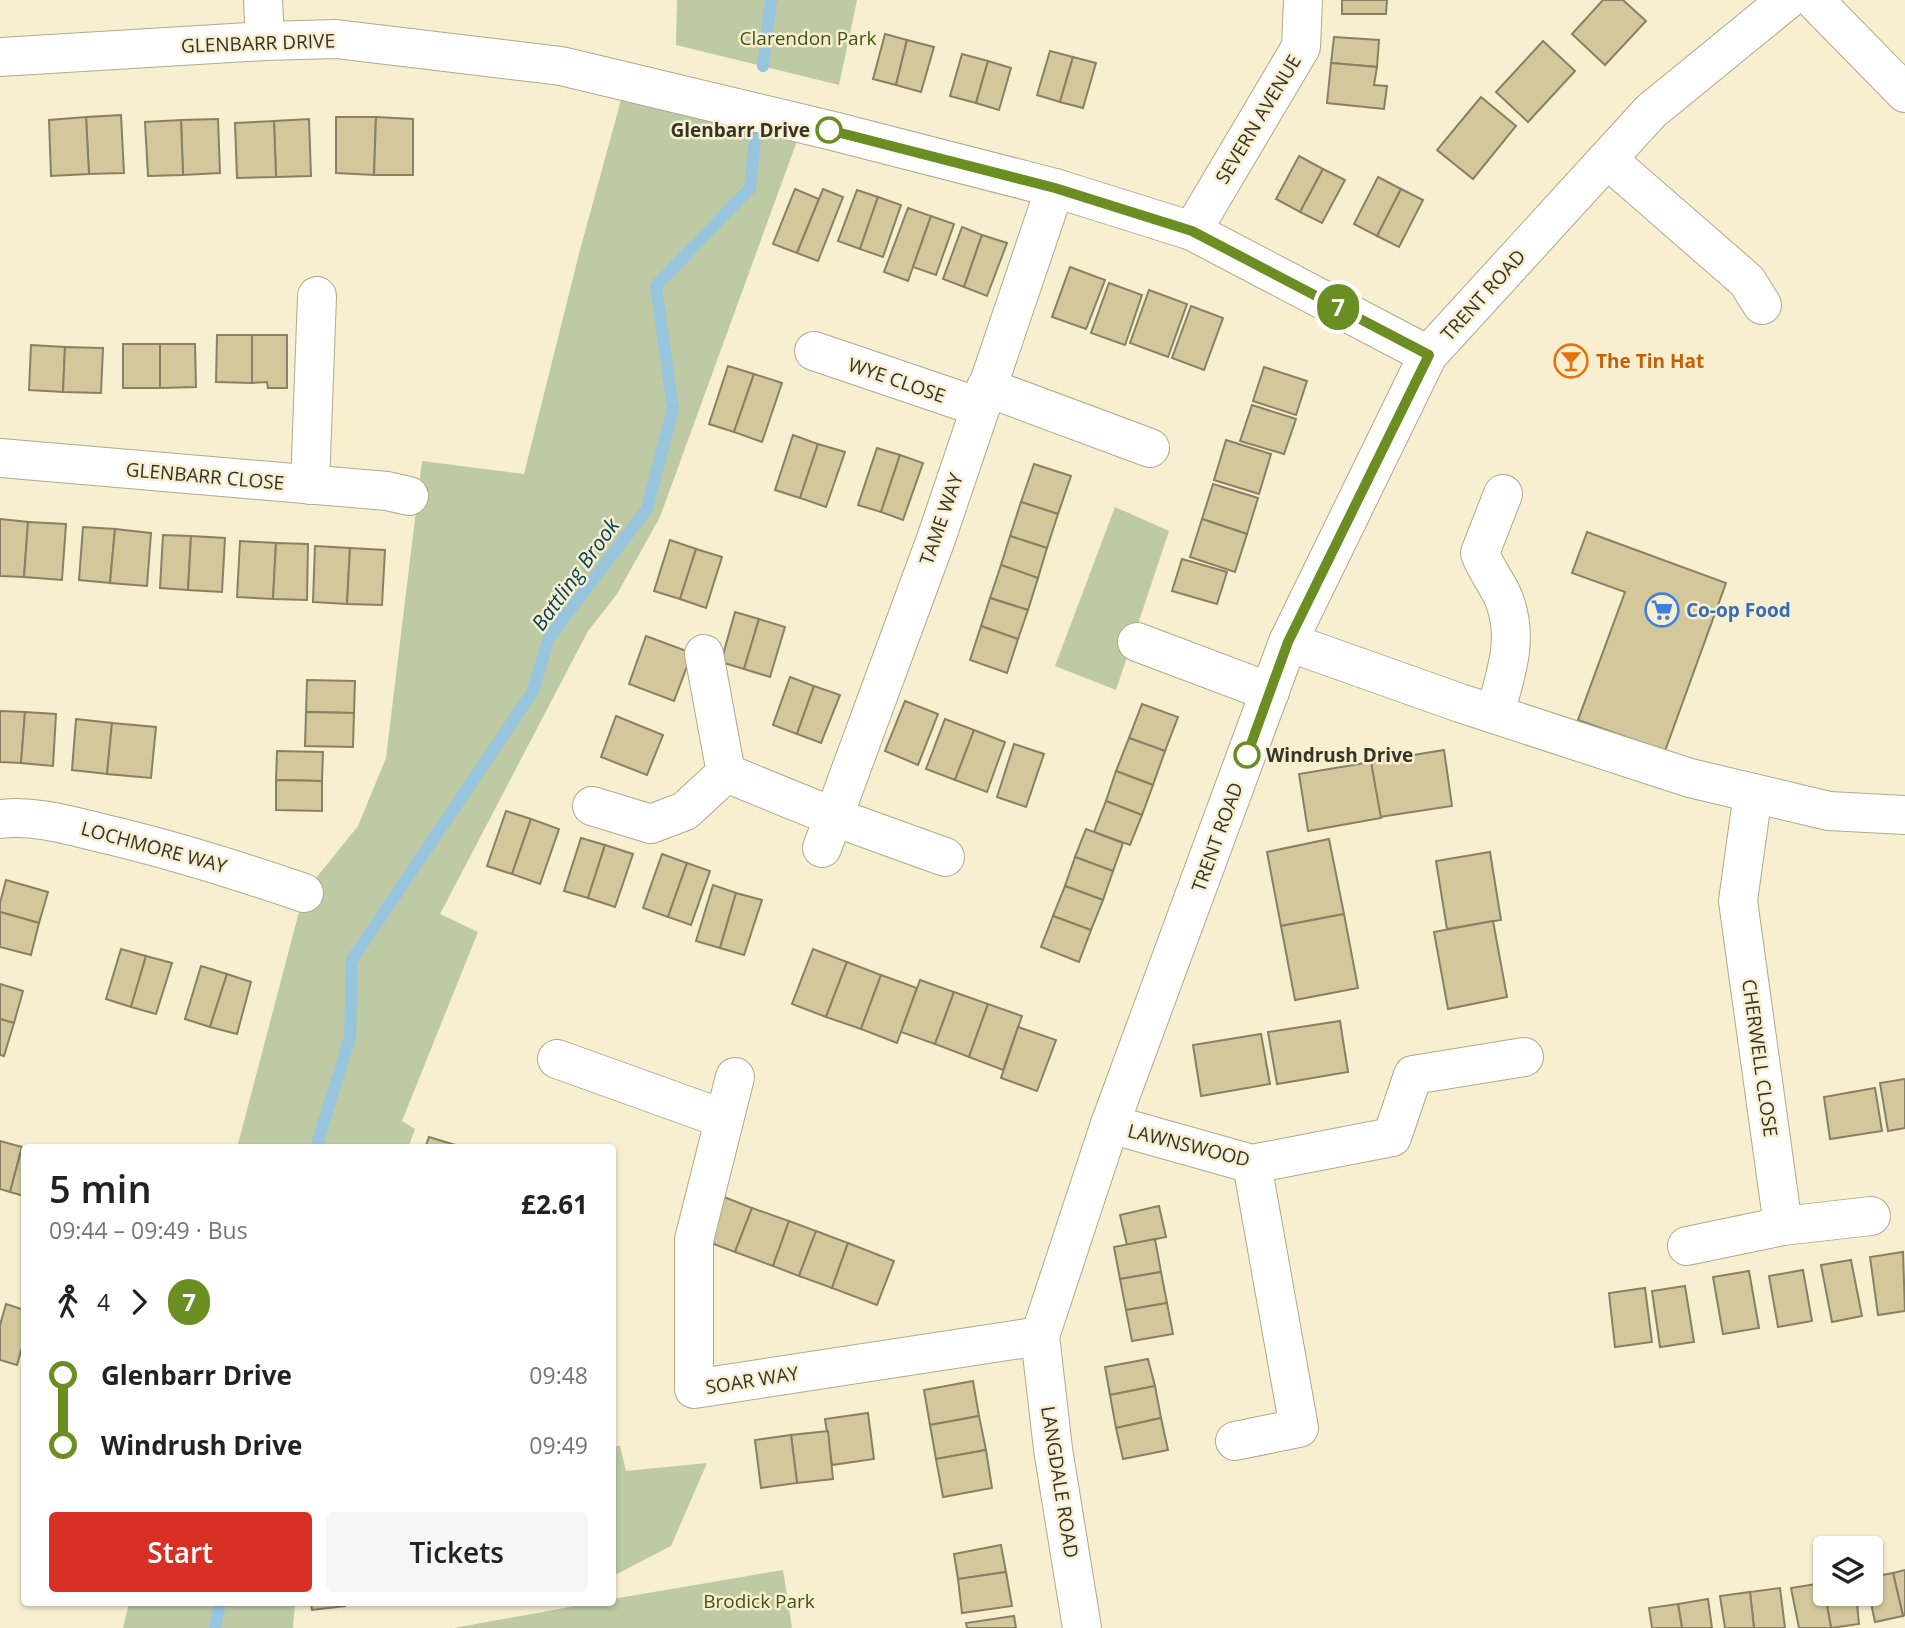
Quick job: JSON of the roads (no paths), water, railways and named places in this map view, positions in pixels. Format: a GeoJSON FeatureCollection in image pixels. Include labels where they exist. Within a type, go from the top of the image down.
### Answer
{"type":"FeatureCollection","features":[{"type":"Feature","properties":{"kind":"street"},"geometry":{"type":"LineString","coordinates":[[263,0],[265,41]]}},
{"type":"Feature","properties":{"kind":"street","name":"SEVERN AVENUE"},"geometry":{"type":"LineString","coordinates":[[1192,231],[1301,47],[1303,0]]}},
{"type":"Feature","properties":{"kind":"street","name":"TRENT ROAD"},"geometry":{"type":"LineString","coordinates":[[1040,1336],[1110,1124],[1288,642],[1429,355],[1651,111],[1787,0]]}},
{"type":"Feature","properties":{"kind":"street"},"geometry":{"type":"LineString","coordinates":[[1814,0],[1905,93]]}},
{"type":"Feature","properties":{"kind":"street","name":"GLENBARR DRIVE"},"geometry":{"type":"LineString","coordinates":[[0,57],[336,39],[561,66],[833,131],[1055,188],[1192,231],[1429,355]]}},
{"type":"Feature","properties":{"kind":"street"},"geometry":{"type":"LineString","coordinates":[[1607,159],[1747,281],[1762,305]]}},
{"type":"Feature","properties":{"kind":"street","name":"TAME WAY"},"geometry":{"type":"LineString","coordinates":[[828,832],[936,539],[1055,188]]}},
{"type":"Feature","properties":{"kind":"street"},"geometry":{"type":"LineString","coordinates":[[310,485],[317,296]]}},
{"type":"Feature","properties":{"kind":"street","name":"WYE CLOSE"},"geometry":{"type":"LineString","coordinates":[[814,351],[983,397],[1150,448]]}},
{"type":"Feature","properties":{"kind":"street","name":"GLENBARR CLOSE"},"geometry":{"type":"LineString","coordinates":[[0,458],[387,491],[409,496]]}},
{"type":"Feature","properties":{"kind":"street"},"geometry":{"type":"LineString","coordinates":[[1494,714],[1513,648],[1505,601],[1479,553],[1503,494]]}},
{"type":"Feature","properties":{"kind":"street"},"geometry":{"type":"LineString","coordinates":[[1137,642],[1270,692]]}},
{"type":"Feature","properties":{"kind":"street"},"geometry":{"type":"LineString","coordinates":[[1288,642],[1494,714],[1690,778],[1829,811],[1905,815]]}},
{"type":"Feature","properties":{"kind":"street"},"geometry":{"type":"LineString","coordinates":[[704,654],[726,772],[828,832],[945,857]]}},
{"type":"Feature","properties":{"kind":"street"},"geometry":{"type":"LineString","coordinates":[[592,806],[651,824],[685,811],[726,772]]}},
{"type":"Feature","properties":{"kind":"street","name":"CHERWELL CLOSE"},"geometry":{"type":"LineString","coordinates":[[1753,793],[1738,901],[1783,1226]]}},
{"type":"Feature","properties":{"kind":"street","name":"LOCHMORE WAY"},"geometry":{"type":"LineString","coordinates":[[0,819],[20,817],[123,838],[229,867],[304,893]]}},
{"type":"Feature","properties":{"kind":"street","name":"LAWNSWOOD"},"geometry":{"type":"LineString","coordinates":[[1110,1124],[1252,1164],[1392,1137],[1413,1075],[1524,1057]]}},
{"type":"Feature","properties":{"kind":"street"},"geometry":{"type":"LineString","coordinates":[[556,1059],[724,1119]]}},
{"type":"Feature","properties":{"kind":"street","name":"SOAR WAY"},"geometry":{"type":"LineString","coordinates":[[735,1077],[694,1240],[694,1389],[1040,1336]]}},
{"type":"Feature","properties":{"kind":"street"},"geometry":{"type":"LineString","coordinates":[[1235,1441],[1299,1427],[1252,1164]]}},
{"type":"Feature","properties":{"kind":"street"},"geometry":{"type":"LineString","coordinates":[[1687,1246],[1783,1226],[1871,1216]]}},
{"type":"Feature","properties":{"kind":"street","name":"LANGDALE ROAD"},"geometry":{"type":"LineString","coordinates":[[1040,1336],[1053,1449],[1082,1628]]}},
{"type":"Feature","properties":{"kind":"waterway","name":"Battling Brook"},"geometry":{"type":"LineString","coordinates":[[763,66],[771,0]]}},
{"type":"Feature","properties":{"kind":"waterway","name":"Battling Brook"},"geometry":{"type":"LineString","coordinates":[[317,1144],[350,1037],[352,960],[533,691],[549,637],[647,509],[673,409],[656,286],[750,188],[756,131]]}},
{"type":"Feature","properties":{"kind":"waterway","name":"Battling Brook"},"geometry":{"type":"LineString","coordinates":[[215,1628],[219,1606]]}},
{"type":"Feature","properties":{"kind":"place","name":"Glenbarr Drive"},"geometry":{"type":"Point","coordinates":[829,130]}},
{"type":"Feature","properties":{"kind":"place","name":"The Tin Hat"},"geometry":{"type":"Point","coordinates":[1571,361]}},
{"type":"Feature","properties":{"kind":"place","name":"Co-op Food"},"geometry":{"type":"Point","coordinates":[1662,610]}},
{"type":"Feature","properties":{"kind":"place","name":"Windrush Drive"},"geometry":{"type":"Point","coordinates":[1247,755]}},
{"type":"Feature","properties":{"kind":"park label","name":"Clarendon Park"},"geometry":{"type":"Point","coordinates":[808,38]}},
{"type":"Feature","properties":{"kind":"park label","name":"Brodick Park"},"geometry":{"type":"Point","coordinates":[759,1601]}}]}
